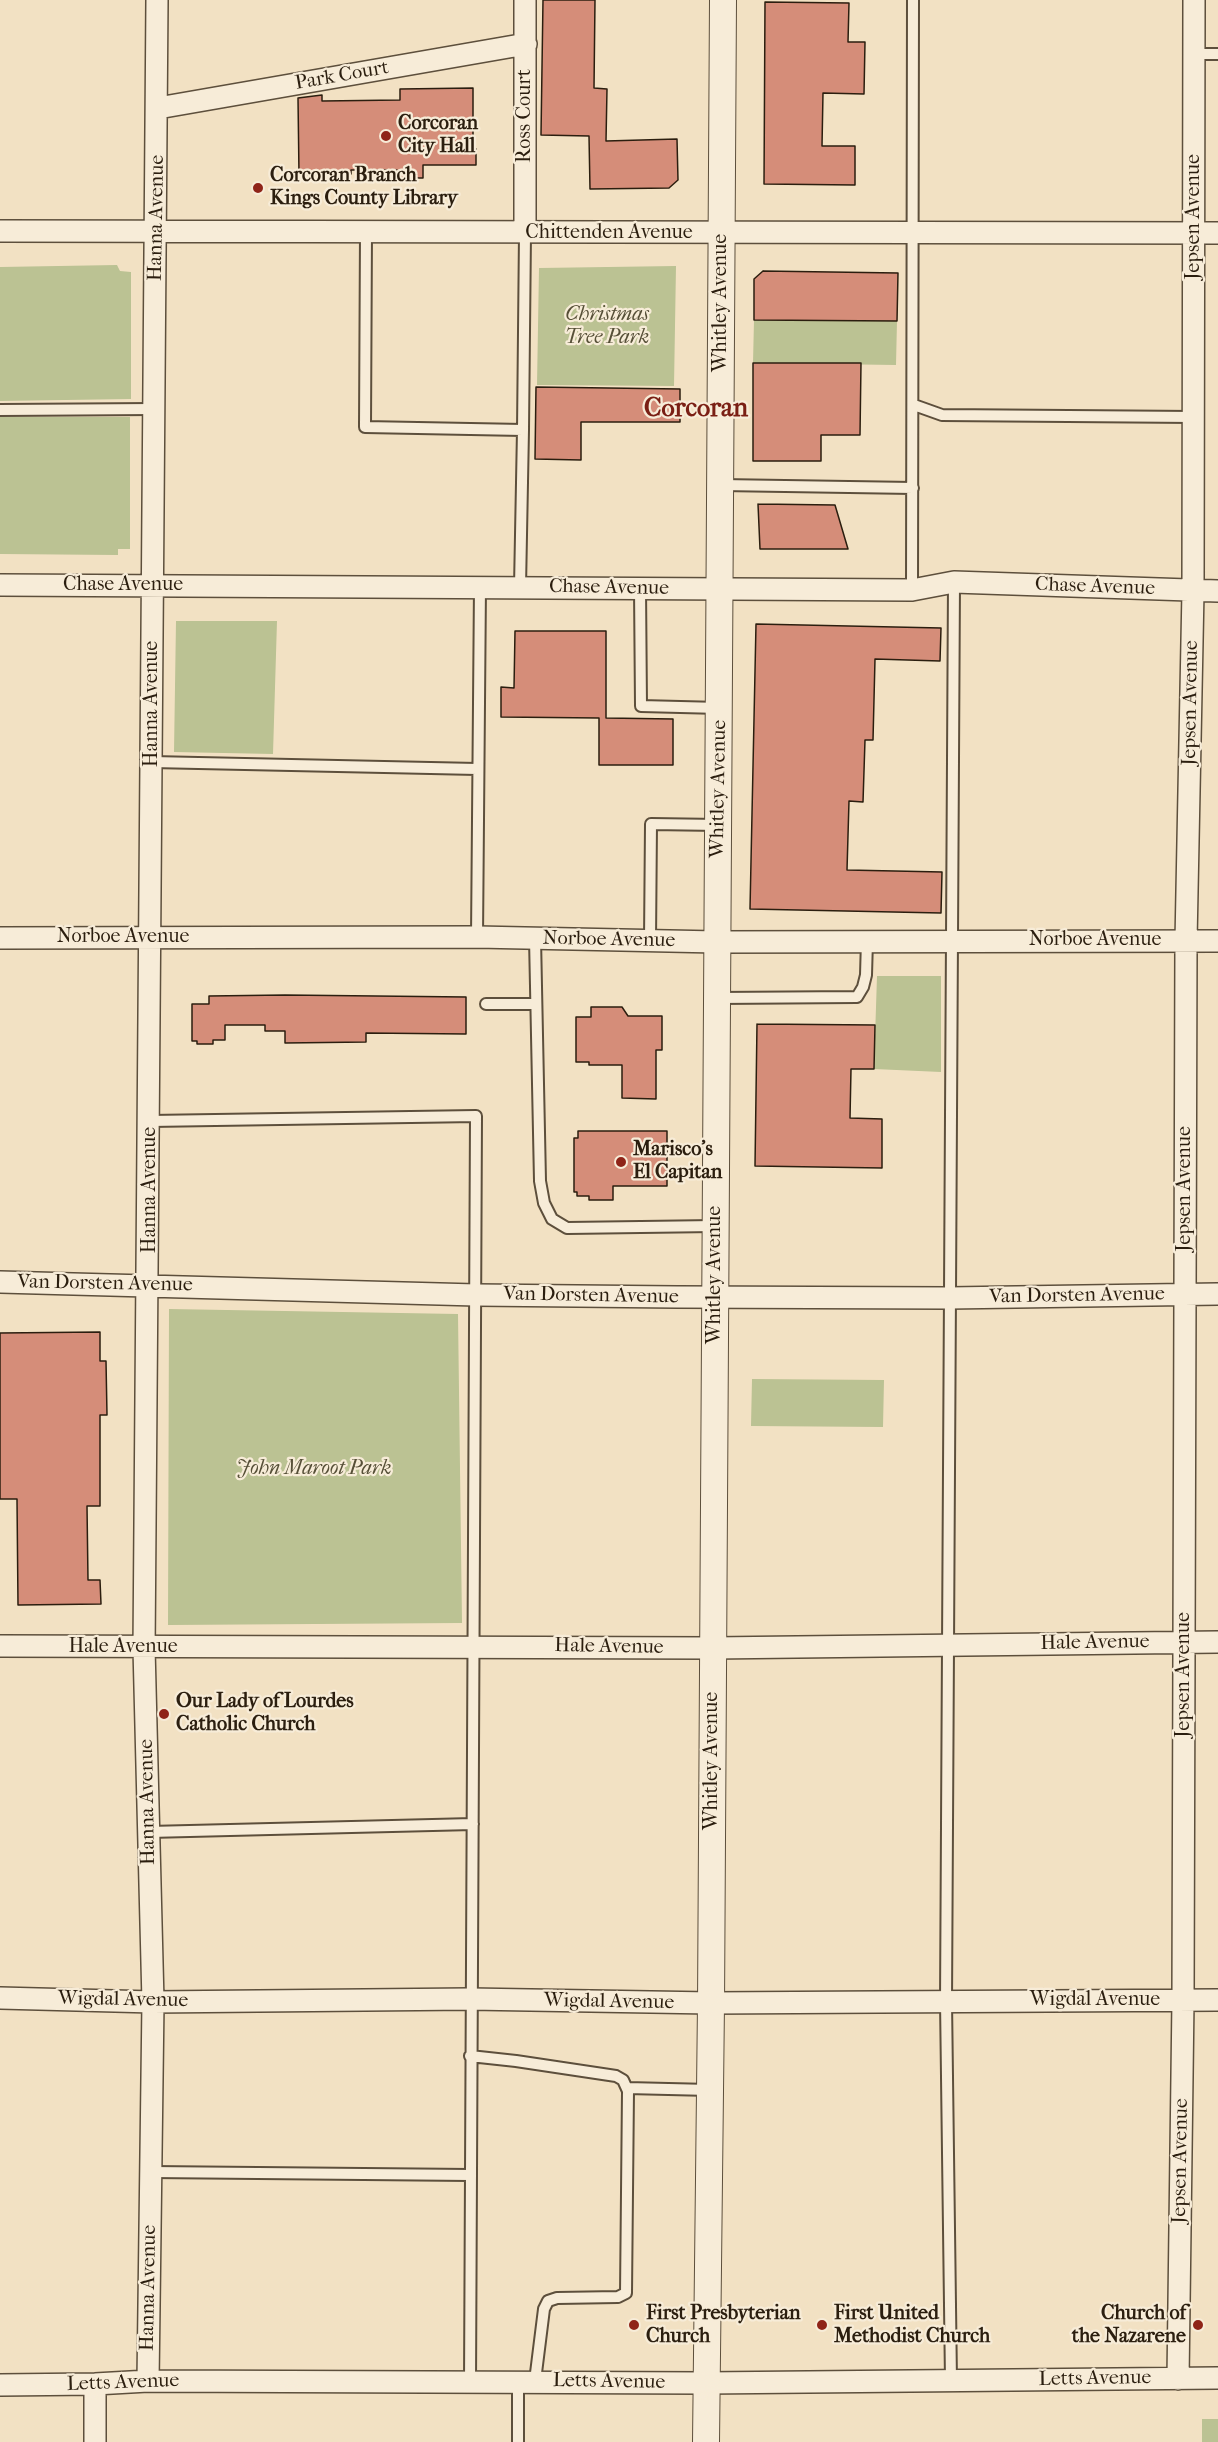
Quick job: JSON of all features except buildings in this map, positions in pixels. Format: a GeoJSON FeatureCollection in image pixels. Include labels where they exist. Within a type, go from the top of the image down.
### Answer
{"type":"FeatureCollection","features":[{"type":"Feature","properties":{"kind":"street","name":"Hanna Avenue"},"geometry":{"type":"LineString","coordinates":[[148,2380],[153,2002],[144,1648],[149,1284],[157,0]]}},
{"type":"Feature","properties":{"kind":"street","name":"Ross Court"},"geometry":{"type":"LineString","coordinates":[[525,0],[525,233]]}},
{"type":"Feature","properties":{"kind":"street","name":"Whitley Avenue"},"geometry":{"type":"LineString","coordinates":[[706,2442],[721,589],[723,0]]}},
{"type":"Feature","properties":{"kind":"street","name":"Jepsen Avenue"},"geometry":{"type":"LineString","coordinates":[[1178,2379],[1183,2000],[1186,941],[1193,591],[1194,0]]}},
{"type":"Feature","properties":{"kind":"street","name":"Park Court"},"geometry":{"type":"LineString","coordinates":[[158,108],[526,44]]}},
{"type":"Feature","properties":{"kind":"street","name":"Chittenden Avenue"},"geometry":{"type":"LineString","coordinates":[[0,231],[721,234],[914,231],[1218,233]]}},
{"type":"Feature","properties":{"kind":"street","name":"Chase Avenue"},"geometry":{"type":"LineString","coordinates":[[0,585],[912,590],[954,582],[1218,591]]}},
{"type":"Feature","properties":{"kind":"street","name":"Norboe Avenue"},"geometry":{"type":"LineString","coordinates":[[0,938],[477,937],[717,942],[953,939],[1218,941]]}},
{"type":"Feature","properties":{"kind":"street","name":"Van Dorsten Avenue"},"geometry":{"type":"LineString","coordinates":[[0,1282],[476,1294],[714,1297],[949,1298],[1218,1294]]}},
{"type":"Feature","properties":{"kind":"street","name":"Hale Avenue"},"geometry":{"type":"LineString","coordinates":[[0,1646],[144,1648],[475,1645],[713,1648],[1218,1642]]}},
{"type":"Feature","properties":{"kind":"street","name":"Wigdal Avenue"},"geometry":{"type":"LineString","coordinates":[[0,1998],[153,2002],[471,1999],[711,2003],[1218,2000]]}},
{"type":"Feature","properties":{"kind":"street","name":"Letts Avenue"},"geometry":{"type":"LineString","coordinates":[[0,2385],[95,2384],[148,2380],[706,2383],[1218,2378]]}},
{"type":"Feature","properties":{"kind":"street"},"geometry":{"type":"LineString","coordinates":[[95,2384],[95,2442]]}},
{"type":"Feature","properties":{"kind":"lane"},"geometry":{"type":"LineString","coordinates":[[912,590],[913,0]]}},
{"type":"Feature","properties":{"kind":"lane"},"geometry":{"type":"LineString","coordinates":[[1193,54],[1218,54]]}},
{"type":"Feature","properties":{"kind":"lane"},"geometry":{"type":"LineString","coordinates":[[366,231],[364,427],[523,430]]}},
{"type":"Feature","properties":{"kind":"lane"},"geometry":{"type":"LineString","coordinates":[[520,587],[525,233]]}},
{"type":"Feature","properties":{"kind":"lane"},"geometry":{"type":"LineString","coordinates":[[914,405],[942,415],[1194,417]]}},
{"type":"Feature","properties":{"kind":"lane"},"geometry":{"type":"LineString","coordinates":[[0,410],[154,409]]}},
{"type":"Feature","properties":{"kind":"lane"},"geometry":{"type":"LineString","coordinates":[[721,485],[913,488]]}},
{"type":"Feature","properties":{"kind":"lane"},"geometry":{"type":"LineString","coordinates":[[951,2381],[946,2001],[954,582]]}},
{"type":"Feature","properties":{"kind":"lane"},"geometry":{"type":"LineString","coordinates":[[477,937],[480,586]]}},
{"type":"Feature","properties":{"kind":"lane"},"geometry":{"type":"LineString","coordinates":[[640,588],[641,706],[720,708]]}},
{"type":"Feature","properties":{"kind":"lane"},"geometry":{"type":"LineString","coordinates":[[152,762],[477,769]]}},
{"type":"Feature","properties":{"kind":"lane"},"geometry":{"type":"LineString","coordinates":[[650,940],[651,824],[719,825]]}},
{"type":"Feature","properties":{"kind":"lane"},"geometry":{"type":"LineString","coordinates":[[535,938],[540,1181],[544,1203],[552,1219],[567,1228],[715,1226]]}},
{"type":"Feature","properties":{"kind":"lane"},"geometry":{"type":"LineString","coordinates":[[717,998],[844,999],[857,996],[863,987],[866,975],[867,940]]}},
{"type":"Feature","properties":{"kind":"lane"},"geometry":{"type":"LineString","coordinates":[[486,1005],[535,1004]]}},
{"type":"Feature","properties":{"kind":"lane"},"geometry":{"type":"LineString","coordinates":[[150,1121],[476,1116],[470,2381]]}},
{"type":"Feature","properties":{"kind":"lane"},"geometry":{"type":"LineString","coordinates":[[149,1832],[472,1824]]}},
{"type":"Feature","properties":{"kind":"lane"},"geometry":{"type":"LineString","coordinates":[[471,2056],[616,2076],[623,2079],[627,2088],[626,2293],[618,2297],[557,2298],[548,2301],[544,2309],[527,2381],[518,2442]]}},
{"type":"Feature","properties":{"kind":"lane"},"geometry":{"type":"LineString","coordinates":[[627,2088],[710,2090]]}},
{"type":"Feature","properties":{"kind":"lane"},"geometry":{"type":"LineString","coordinates":[[151,2172],[470,2175]]}},
{"type":"Feature","properties":{"kind":"green space"},"geometry":{"type":"Polygon","coordinates":[[[117,265],[120,271],[131,272],[131,399],[0,401],[0,267],[117,265]]]}},
{"type":"Feature","properties":{"kind":"green space","name":"Christmas Tree Park"},"geometry":{"type":"Polygon","coordinates":[[[676,266],[674,386],[537,385],[539,268],[676,266]]]}},
{"type":"Feature","properties":{"kind":"green space"},"geometry":{"type":"Polygon","coordinates":[[[754,320],[897,321],[896,365],[753,363],[754,320]]]}},
{"type":"Feature","properties":{"kind":"green space"},"geometry":{"type":"Polygon","coordinates":[[[0,417],[130,417],[130,549],[118,549],[118,555],[0,554],[0,417]]]}},
{"type":"Feature","properties":{"kind":"green space"},"geometry":{"type":"Polygon","coordinates":[[[176,621],[277,621],[273,754],[174,752],[176,621]]]}},
{"type":"Feature","properties":{"kind":"green space"},"geometry":{"type":"Polygon","coordinates":[[[877,976],[941,976],[941,1072],[874,1069],[877,976]]]}},
{"type":"Feature","properties":{"kind":"green space","name":"John Maroot Park"},"geometry":{"type":"Polygon","coordinates":[[[169,1309],[458,1314],[462,1623],[168,1625],[169,1309]]]}},
{"type":"Feature","properties":{"kind":"green space"},"geometry":{"type":"Polygon","coordinates":[[[752,1379],[884,1380],[883,1427],[751,1426],[752,1379]]]}},
{"type":"Feature","properties":{"kind":"green space"},"geometry":{"type":"Polygon","coordinates":[[[1202,2419],[1218,2419],[1218,2442],[1202,2442],[1202,2419]]]}},
{"type":"Feature","properties":{"kind":"place","name":"Corcoran City Hall"},"geometry":{"type":"Point","coordinates":[386,136]}},
{"type":"Feature","properties":{"kind":"place","name":"Corcoran Branch Kings County Library"},"geometry":{"type":"Point","coordinates":[258,188]}},
{"type":"Feature","properties":{"kind":"place","name":"Marisco's El Capitan"},"geometry":{"type":"Point","coordinates":[621,1162]}},
{"type":"Feature","properties":{"kind":"place","name":"Our Lady of Lourdes Catholic Church"},"geometry":{"type":"Point","coordinates":[164,1714]}},
{"type":"Feature","properties":{"kind":"place","name":"First Presbyterian Church"},"geometry":{"type":"Point","coordinates":[634,2325]}},
{"type":"Feature","properties":{"kind":"place","name":"First United Methodist Church"},"geometry":{"type":"Point","coordinates":[822,2325]}},
{"type":"Feature","properties":{"kind":"place","name":"Church of the Nazarene"},"geometry":{"type":"Point","coordinates":[1198,2325]}},
{"type":"Feature","properties":{"kind":"district","name":"Corcoran"},"geometry":{"type":"Point","coordinates":[696,410]}}]}
